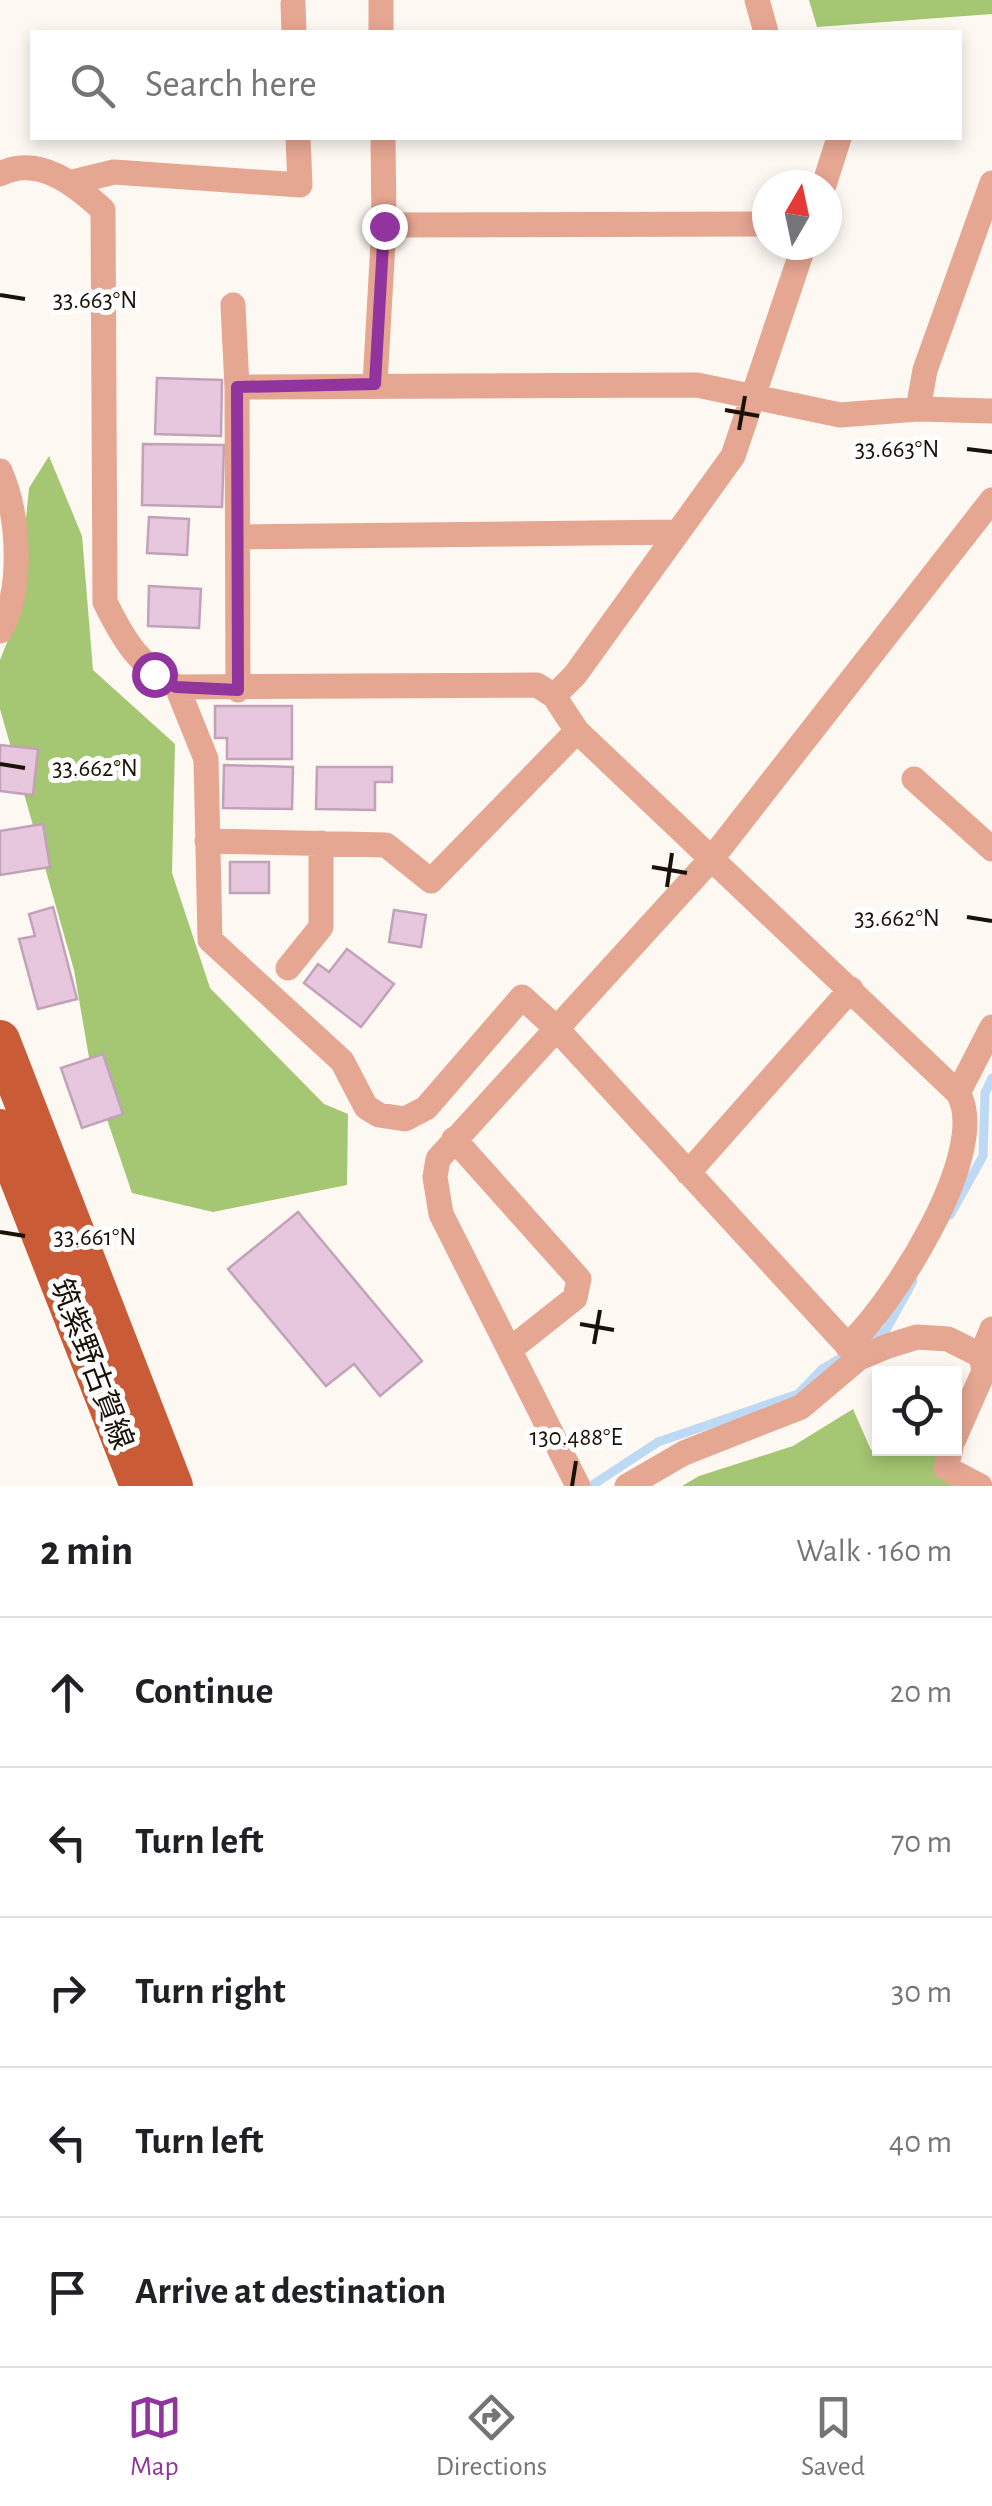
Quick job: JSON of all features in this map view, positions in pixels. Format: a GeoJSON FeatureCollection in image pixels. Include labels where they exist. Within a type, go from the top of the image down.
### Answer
{"type":"FeatureCollection","features":[{"type":"Feature","properties":{"kind":"main road","name":"筑紫野古賀線"},"geometry":{"type":"LineString","coordinates":[[0,1040],[172,1486]]}},
{"type":"Feature","properties":{"kind":"main road","name":"筑紫野古賀線"},"geometry":{"type":"LineString","coordinates":[[0,1129],[140,1486]]}},
{"type":"Feature","properties":{"kind":"street"},"geometry":{"type":"LineString","coordinates":[[381,0],[381,30]]}},
{"type":"Feature","properties":{"kind":"street"},"geometry":{"type":"LineString","coordinates":[[757,0],[765,30]]}},
{"type":"Feature","properties":{"kind":"street"},"geometry":{"type":"LineString","coordinates":[[293,4],[294,30]]}},
{"type":"Feature","properties":{"kind":"street"},"geometry":{"type":"LineString","coordinates":[[73,182],[114,172],[300,185],[298,140]]}},
{"type":"Feature","properties":{"kind":"street"},"geometry":{"type":"LineString","coordinates":[[375,384],[384,226],[383,140]]}},
{"type":"Feature","properties":{"kind":"street"},"geometry":{"type":"LineString","coordinates":[[829,170],[839,140]]}},
{"type":"Feature","properties":{"kind":"street"},"geometry":{"type":"LineString","coordinates":[[0,174],[8,170],[53,172],[73,182],[103,210],[105,602],[128,649],[154,674],[176,687],[238,690],[537,685],[554,696],[577,731],[958,1093],[968,1109],[962,1160],[894,1292],[853,1352],[801,1408],[684,1452],[627,1486]]}},
{"type":"Feature","properties":{"kind":"street"},"geometry":{"type":"LineString","coordinates":[[918,409],[925,370],[992,183]]}},
{"type":"Feature","properties":{"kind":"street"},"geometry":{"type":"LineString","coordinates":[[384,226],[752,224]]}},
{"type":"Feature","properties":{"kind":"street"},"geometry":{"type":"LineString","coordinates":[[554,696],[575,675],[733,456],[799,260]]}},
{"type":"Feature","properties":{"kind":"street"},"geometry":{"type":"LineString","coordinates":[[233,305],[240,536],[238,690]]}},
{"type":"Feature","properties":{"kind":"street"},"geometry":{"type":"LineString","coordinates":[[237,387],[697,384],[840,415],[918,409],[992,412]]}},
{"type":"Feature","properties":{"kind":"street"},"geometry":{"type":"LineString","coordinates":[[0,471],[14,509],[9,615],[0,631]]}},
{"type":"Feature","properties":{"kind":"street"},"geometry":{"type":"LineString","coordinates":[[578,1486],[512,1348],[441,1214],[435,1176],[438,1159],[713,858],[992,500]]}},
{"type":"Feature","properties":{"kind":"street"},"geometry":{"type":"LineString","coordinates":[[240,536],[677,532]]}},
{"type":"Feature","properties":{"kind":"street"},"geometry":{"type":"LineString","coordinates":[[176,687],[206,760],[210,940],[342,1060],[366,1107],[379,1115],[405,1119],[426,1108],[522,997],[555,1027],[853,1352]]}},
{"type":"Feature","properties":{"kind":"street"},"geometry":{"type":"LineString","coordinates":[[206,842],[386,845],[431,881],[577,731]]}},
{"type":"Feature","properties":{"kind":"street"},"geometry":{"type":"LineString","coordinates":[[914,779],[992,849]]}},
{"type":"Feature","properties":{"kind":"street"},"geometry":{"type":"LineString","coordinates":[[288,968],[321,927],[321,843]]}},
{"type":"Feature","properties":{"kind":"street"},"geometry":{"type":"LineString","coordinates":[[688,1172],[851,990]]}},
{"type":"Feature","properties":{"kind":"street"},"geometry":{"type":"LineString","coordinates":[[958,1093],[992,1026]]}},
{"type":"Feature","properties":{"kind":"street"},"geometry":{"type":"LineString","coordinates":[[454,1139],[579,1278],[574,1298],[512,1348]]}},
{"type":"Feature","properties":{"kind":"street"},"geometry":{"type":"LineString","coordinates":[[962,1422],[984,1371],[992,1329]]}},
{"type":"Feature","properties":{"kind":"street"},"geometry":{"type":"LineString","coordinates":[[853,1352],[916,1337],[948,1339],[986,1358]]}},
{"type":"Feature","properties":{"kind":"street"},"geometry":{"type":"LineString","coordinates":[[949,1456],[946,1468],[980,1486]]}},
{"type":"Feature","properties":{"kind":"green space"},"geometry":{"type":"Polygon","coordinates":[[[809,0],[992,0],[992,14],[817,27],[809,0]]]}},
{"type":"Feature","properties":{"kind":"green space"},"geometry":{"type":"Polygon","coordinates":[[[49,456],[82,536],[93,670],[175,744],[172,873],[210,988],[324,1104],[348,1114],[347,1185],[213,1212],[132,1193],[92,1075],[74,970],[0,709],[0,660],[16,620],[29,488],[49,456]]]}},
{"type":"Feature","properties":{"kind":"green space"},"geometry":{"type":"Polygon","coordinates":[[[853,1409],[872,1456],[938,1456],[983,1486],[682,1486],[699,1476],[793,1446],[853,1409]]]}},
{"type":"Feature","properties":{"kind":"building"},"geometry":{"type":"Polygon","coordinates":[[[157,378],[222,380],[221,436],[155,434],[157,378]]]}},
{"type":"Feature","properties":{"kind":"building"},"geometry":{"type":"Polygon","coordinates":[[[143,444],[224,445],[222,507],[142,505],[143,444]]]}},
{"type":"Feature","properties":{"kind":"building"},"geometry":{"type":"Polygon","coordinates":[[[149,517],[189,519],[187,555],[147,553],[149,517]]]}},
{"type":"Feature","properties":{"kind":"building"},"geometry":{"type":"Polygon","coordinates":[[[149,586],[201,589],[199,628],[148,626],[149,586]]]}},
{"type":"Feature","properties":{"kind":"building"},"geometry":{"type":"Polygon","coordinates":[[[215,706],[292,706],[292,759],[227,759],[227,738],[215,738],[215,706]]]}},
{"type":"Feature","properties":{"kind":"building"},"geometry":{"type":"Polygon","coordinates":[[[0,745],[38,749],[33,795],[0,791],[0,745]]]}},
{"type":"Feature","properties":{"kind":"building"},"geometry":{"type":"Polygon","coordinates":[[[224,765],[293,767],[292,809],[223,808],[224,765]]]}},
{"type":"Feature","properties":{"kind":"building"},"geometry":{"type":"Polygon","coordinates":[[[317,767],[392,767],[392,782],[375,782],[375,810],[316,809],[317,767]]]}},
{"type":"Feature","properties":{"kind":"building"},"geometry":{"type":"Polygon","coordinates":[[[43,824],[50,867],[0,875],[0,831],[43,824]]]}},
{"type":"Feature","properties":{"kind":"building"},"geometry":{"type":"Polygon","coordinates":[[[230,862],[269,862],[269,893],[230,893],[230,862]]]}},
{"type":"Feature","properties":{"kind":"building"},"geometry":{"type":"Polygon","coordinates":[[[53,907],[77,999],[38,1009],[19,939],[35,936],[29,914],[53,907]]]}},
{"type":"Feature","properties":{"kind":"building"},"geometry":{"type":"Polygon","coordinates":[[[394,910],[426,915],[421,947],[389,942],[394,910]]]}},
{"type":"Feature","properties":{"kind":"building"},"geometry":{"type":"Polygon","coordinates":[[[347,949],[394,984],[361,1027],[304,983],[318,964],[329,972],[347,949]]]}},
{"type":"Feature","properties":{"kind":"building"},"geometry":{"type":"Polygon","coordinates":[[[103,1054],[123,1114],[82,1128],[61,1068],[103,1054]]]}},
{"type":"Feature","properties":{"kind":"building"},"geometry":{"type":"Polygon","coordinates":[[[298,1212],[422,1361],[380,1396],[354,1364],[326,1386],[228,1269],[298,1212]]]}},
{"type":"Feature","properties":{"kind":"waterway"},"geometry":{"type":"LineString","coordinates":[[950,1215],[983,1156],[985,1093],[992,1078]]}},
{"type":"Feature","properties":{"kind":"waterway"},"geometry":{"type":"LineString","coordinates":[[862,1345],[886,1330],[913,1281]]}},
{"type":"Feature","properties":{"kind":"waterway"},"geometry":{"type":"LineString","coordinates":[[591,1486],[658,1442],[798,1394],[822,1369],[844,1356]]}},
{"type":"Feature","properties":{"kind":"route"},"geometry":{"type":"LineString","coordinates":[[154,674],[176,687],[238,690],[237,387],[375,384],[384,226]]}}]}
